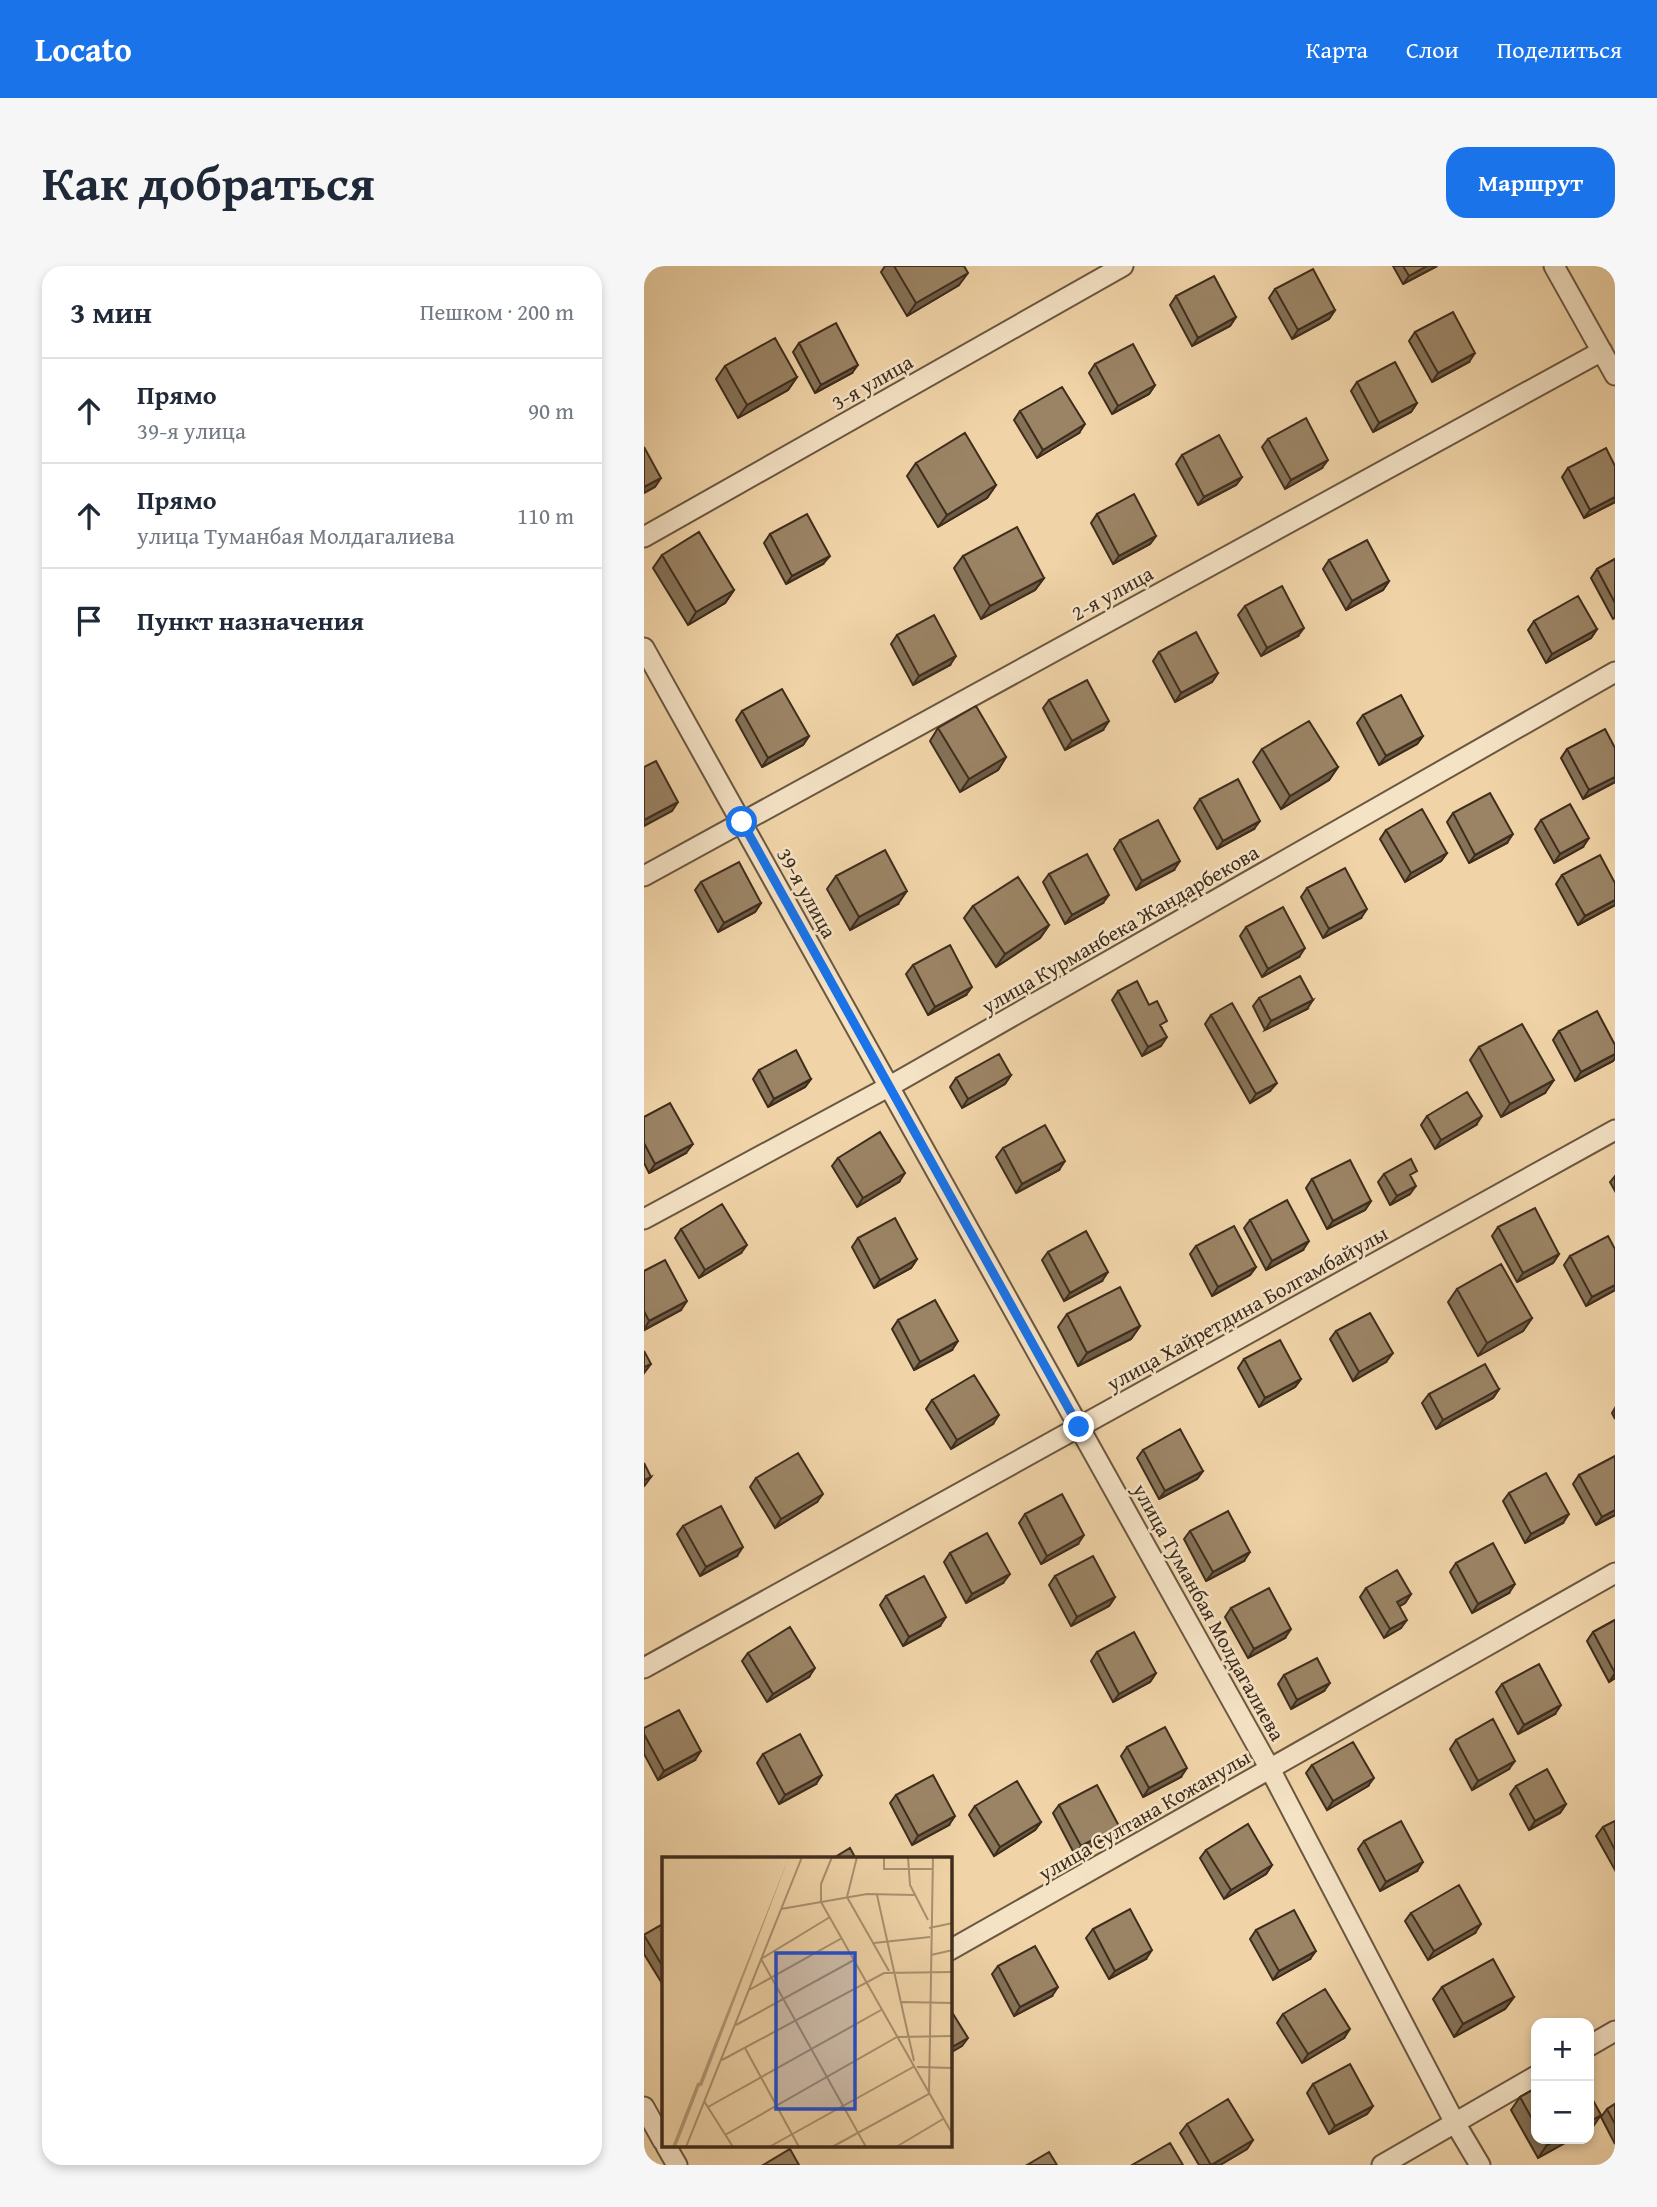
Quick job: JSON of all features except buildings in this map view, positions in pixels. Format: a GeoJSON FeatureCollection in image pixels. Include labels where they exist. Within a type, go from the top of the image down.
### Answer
{"type":"FeatureCollection","features":[{"type":"Feature","properties":{"kind":"street","name":"3-я улица"},"geometry":{"type":"LineString","coordinates":[[644,537],[1123,266]]}},
{"type":"Feature","properties":{"kind":"street"},"geometry":{"type":"LineString","coordinates":[[1554,266],[1615,375]]}},
{"type":"Feature","properties":{"kind":"street","name":"2-я улица"},"geometry":{"type":"LineString","coordinates":[[644,876],[1602,351]]}},
{"type":"Feature","properties":{"kind":"street","name":"39-я улица"},"geometry":{"type":"LineString","coordinates":[[644,648],[890,1086]]}},
{"type":"Feature","properties":{"kind":"street","name":"улица Курманбека Жандарбекова"},"geometry":{"type":"LineString","coordinates":[[644,1219],[890,1086],[1615,672]]}},
{"type":"Feature","properties":{"kind":"street","name":"улица Туманбая Молдагалиева"},"geometry":{"type":"LineString","coordinates":[[890,1086],[1270,1769],[1479,2165]]}},
{"type":"Feature","properties":{"kind":"street","name":"улица Хайретдина Болгамбайулы"},"geometry":{"type":"LineString","coordinates":[[644,1668],[1615,1130]]}},
{"type":"Feature","properties":{"kind":"street","name":"улица Султана Кожанулы"},"geometry":{"type":"LineString","coordinates":[[952,1950],[1615,1573]]}},
{"type":"Feature","properties":{"kind":"street"},"geometry":{"type":"LineString","coordinates":[[1594,2043],[1615,2031]]}},
{"type":"Feature","properties":{"kind":"street"},"geometry":{"type":"LineString","coordinates":[[1382,2165],[1531,2079]]}},
{"type":"Feature","properties":{"kind":"street"},"geometry":{"type":"LineString","coordinates":[[651,2116],[662,2140]]}},
{"type":"Feature","properties":{"kind":"street"},"geometry":{"type":"LineString","coordinates":[[666,2148],[677,2165]]}},
{"type":"Feature","properties":{"kind":"route"},"geometry":{"type":"LineString","coordinates":[[742,822],[1079,1427]]}}]}
